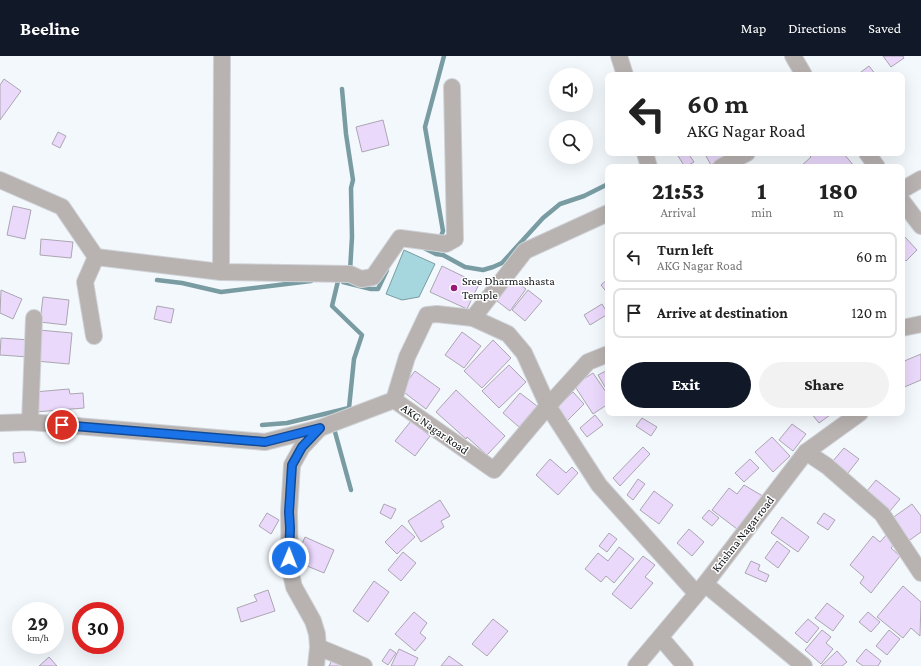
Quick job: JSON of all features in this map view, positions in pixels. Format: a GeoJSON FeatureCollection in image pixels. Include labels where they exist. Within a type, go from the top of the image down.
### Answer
{"type":"FeatureCollection","features":[{"type":"Feature","properties":{"kind":"street"},"geometry":{"type":"LineString","coordinates":[[221,272],[222,56]]}},
{"type":"Feature","properties":{"kind":"street"},"geometry":{"type":"LineString","coordinates":[[620,56],[623,72]]}},
{"type":"Feature","properties":{"kind":"street"},"geometry":{"type":"LineString","coordinates":[[793,56],[802,72]]}},
{"type":"Feature","properties":{"kind":"street"},"geometry":{"type":"LineString","coordinates":[[0,180],[62,207],[96,257],[221,272],[350,274],[361,279],[373,277],[400,238],[446,244],[455,239],[452,88]]}},
{"type":"Feature","properties":{"kind":"street"},"geometry":{"type":"LineString","coordinates":[[726,164],[741,156]]}},
{"type":"Feature","properties":{"kind":"street"},"geometry":{"type":"LineString","coordinates":[[905,188],[921,179]]}},
{"type":"Feature","properties":{"kind":"street"},"geometry":{"type":"LineString","coordinates":[[905,205],[921,226]]}},
{"type":"Feature","properties":{"kind":"street"},"geometry":{"type":"LineString","coordinates":[[473,318],[525,251],[605,214]]}},
{"type":"Feature","properties":{"kind":"street"},"geometry":{"type":"LineString","coordinates":[[94,336],[86,282],[96,257]]}},
{"type":"Feature","properties":{"kind":"street"},"geometry":{"type":"LineString","coordinates":[[394,400],[407,357],[427,315],[437,314],[473,318],[508,334],[524,353],[548,406],[599,485],[700,589],[804,666]]}},
{"type":"Feature","properties":{"kind":"street"},"geometry":{"type":"LineString","coordinates":[[30,422],[34,318]]}},
{"type":"Feature","properties":{"kind":"street"},"geometry":{"type":"LineString","coordinates":[[905,327],[921,324]]}},
{"type":"Feature","properties":{"kind":"street","name":"AKG Nagar Road"},"geometry":{"type":"LineString","coordinates":[[0,423],[30,422],[265,442],[320,428],[394,400],[494,470],[548,406],[588,362],[605,355]]}},
{"type":"Feature","properties":{"kind":"street","name":"Krishna Nagar road"},"geometry":{"type":"LineString","coordinates":[[636,666],[661,638],[700,589],[806,452],[856,416]]}},
{"type":"Feature","properties":{"kind":"street"},"geometry":{"type":"LineString","coordinates":[[316,666],[318,647],[317,634],[313,621],[294,588],[290,570],[289,512],[292,465],[302,447],[320,428]]}},
{"type":"Feature","properties":{"kind":"street"},"geometry":{"type":"LineString","coordinates":[[806,452],[827,466],[882,514],[921,573]]}},
{"type":"Feature","properties":{"kind":"street"},"geometry":{"type":"LineString","coordinates":[[661,638],[685,666]]}},
{"type":"Feature","properties":{"kind":"street"},"geometry":{"type":"LineString","coordinates":[[318,647],[364,666]]}},
{"type":"Feature","properties":{"kind":"water"},"geometry":{"type":"Polygon","coordinates":[[[404,250],[435,264],[419,297],[402,300],[386,294],[404,250]]]}},
{"type":"Feature","properties":{"kind":"building"},"geometry":{"type":"Polygon","coordinates":[[[883,56],[903,56],[904,58],[891,67],[883,56]]]}},
{"type":"Feature","properties":{"kind":"building"},"geometry":{"type":"Polygon","coordinates":[[[869,66],[874,72],[861,72],[869,66]]]}},
{"type":"Feature","properties":{"kind":"building"},"geometry":{"type":"Polygon","coordinates":[[[4,79],[21,91],[0,120],[0,85],[4,79]]]}},
{"type":"Feature","properties":{"kind":"building"},"geometry":{"type":"Polygon","coordinates":[[[383,120],[389,145],[362,152],[356,127],[383,120]]]}},
{"type":"Feature","properties":{"kind":"building"},"geometry":{"type":"Polygon","coordinates":[[[58,132],[66,136],[60,148],[52,144],[58,132]]]}},
{"type":"Feature","properties":{"kind":"building"},"geometry":{"type":"Polygon","coordinates":[[[678,156],[690,156],[694,162],[690,164],[683,164],[678,156]]]}},
{"type":"Feature","properties":{"kind":"building"},"geometry":{"type":"Polygon","coordinates":[[[706,156],[727,156],[713,164],[710,164],[706,156]]]}},
{"type":"Feature","properties":{"kind":"building"},"geometry":{"type":"Polygon","coordinates":[[[810,156],[846,156],[852,164],[803,164],[811,157],[810,156]]]}},
{"type":"Feature","properties":{"kind":"building"},"geometry":{"type":"Polygon","coordinates":[[[13,206],[31,210],[25,239],[7,235],[13,206]]]}},
{"type":"Feature","properties":{"kind":"building"},"geometry":{"type":"Polygon","coordinates":[[[905,237],[917,250],[906,261],[905,260],[905,237]]]}},
{"type":"Feature","properties":{"kind":"building"},"geometry":{"type":"Polygon","coordinates":[[[41,239],[73,242],[71,258],[40,255],[41,239]]]}},
{"type":"Feature","properties":{"kind":"building","name":"Sree Dharmashasta Temple"},"geometry":{"type":"Polygon","coordinates":[[[442,266],[479,284],[467,309],[430,292],[442,266]]]}},
{"type":"Feature","properties":{"kind":"building"},"geometry":{"type":"Polygon","coordinates":[[[512,279],[526,289],[510,311],[497,301],[512,279]]]}},
{"type":"Feature","properties":{"kind":"building"},"geometry":{"type":"Polygon","coordinates":[[[605,282],[605,290],[601,285],[605,282]]]}},
{"type":"Feature","properties":{"kind":"building"},"geometry":{"type":"Polygon","coordinates":[[[1,290],[22,299],[13,319],[0,313],[1,290]]]}},
{"type":"Feature","properties":{"kind":"building"},"geometry":{"type":"Polygon","coordinates":[[[528,290],[542,301],[525,321],[512,310],[528,290]]]}},
{"type":"Feature","properties":{"kind":"building"},"geometry":{"type":"Polygon","coordinates":[[[43,297],[69,300],[66,325],[40,322],[43,297]]]}},
{"type":"Feature","properties":{"kind":"building"},"geometry":{"type":"Polygon","coordinates":[[[602,304],[605,309],[605,316],[590,325],[584,315],[602,304]]]}},
{"type":"Feature","properties":{"kind":"building"},"geometry":{"type":"Polygon","coordinates":[[[157,306],[174,309],[171,323],[154,319],[157,306]]]}},
{"type":"Feature","properties":{"kind":"building"},"geometry":{"type":"Polygon","coordinates":[[[39,330],[72,333],[69,364],[36,361],[39,330]]]}},
{"type":"Feature","properties":{"kind":"building"},"geometry":{"type":"Polygon","coordinates":[[[462,332],[481,346],[464,368],[445,355],[462,332]]]}},
{"type":"Feature","properties":{"kind":"building"},"geometry":{"type":"Polygon","coordinates":[[[1,338],[30,340],[29,357],[0,355],[1,338]]]}},
{"type":"Feature","properties":{"kind":"building"},"geometry":{"type":"Polygon","coordinates":[[[493,340],[511,358],[482,388],[464,371],[493,340]]]}},
{"type":"Feature","properties":{"kind":"building"},"geometry":{"type":"Polygon","coordinates":[[[921,354],[921,380],[905,387],[905,361],[921,354]]]}},
{"type":"Feature","properties":{"kind":"building"},"geometry":{"type":"Polygon","coordinates":[[[509,365],[526,382],[499,408],[482,391],[509,365]]]}},
{"type":"Feature","properties":{"kind":"building"},"geometry":{"type":"Polygon","coordinates":[[[415,371],[440,389],[426,409],[401,390],[415,371]]]}},
{"type":"Feature","properties":{"kind":"building"},"geometry":{"type":"Polygon","coordinates":[[[605,372],[605,387],[598,375],[605,372]]]}},
{"type":"Feature","properties":{"kind":"building"},"geometry":{"type":"Polygon","coordinates":[[[593,373],[605,391],[605,406],[593,414],[574,385],[593,373]]]}},
{"type":"Feature","properties":{"kind":"building"},"geometry":{"type":"Polygon","coordinates":[[[69,389],[70,394],[83,393],[84,408],[35,412],[34,392],[69,389]]]}},
{"type":"Feature","properties":{"kind":"building"},"geometry":{"type":"Polygon","coordinates":[[[456,390],[505,436],[487,455],[467,437],[466,439],[436,412],[456,390]]]}},
{"type":"Feature","properties":{"kind":"building"},"geometry":{"type":"Polygon","coordinates":[[[573,392],[584,404],[567,421],[556,409],[573,392]]]}},
{"type":"Feature","properties":{"kind":"building"},"geometry":{"type":"Polygon","coordinates":[[[520,393],[537,406],[519,427],[503,413],[520,393]]]}},
{"type":"Feature","properties":{"kind":"building"},"geometry":{"type":"Polygon","coordinates":[[[595,415],[603,425],[587,437],[580,428],[595,415]]]}},
{"type":"Feature","properties":{"kind":"building"},"geometry":{"type":"Polygon","coordinates":[[[813,416],[829,416],[819,423],[813,416]]]}},
{"type":"Feature","properties":{"kind":"building"},"geometry":{"type":"Polygon","coordinates":[[[642,418],[657,427],[651,436],[636,426],[642,418]]]}},
{"type":"Feature","properties":{"kind":"building"},"geometry":{"type":"Polygon","coordinates":[[[411,421],[430,436],[415,456],[395,441],[411,421]]]}},
{"type":"Feature","properties":{"kind":"building"},"geometry":{"type":"Polygon","coordinates":[[[792,424],[806,434],[793,451],[779,440],[792,424]]]}},
{"type":"Feature","properties":{"kind":"building"},"geometry":{"type":"Polygon","coordinates":[[[772,437],[790,456],[773,472],[755,452],[772,437]]]}},
{"type":"Feature","properties":{"kind":"building"},"geometry":{"type":"Polygon","coordinates":[[[643,447],[650,454],[620,486],[613,478],[643,447]]]}},
{"type":"Feature","properties":{"kind":"building"},"geometry":{"type":"Polygon","coordinates":[[[844,448],[859,459],[848,473],[833,461],[844,448]]]}},
{"type":"Feature","properties":{"kind":"building"},"geometry":{"type":"Polygon","coordinates":[[[24,452],[26,462],[14,463],[13,453],[24,452]]]}},
{"type":"Feature","properties":{"kind":"building"},"geometry":{"type":"Polygon","coordinates":[[[550,459],[566,473],[572,467],[578,473],[558,495],[536,475],[550,459]]]}},
{"type":"Feature","properties":{"kind":"building"},"geometry":{"type":"Polygon","coordinates":[[[750,459],[759,468],[744,482],[735,473],[750,459]]]}},
{"type":"Feature","properties":{"kind":"building"},"geometry":{"type":"Polygon","coordinates":[[[638,479],[645,484],[633,500],[627,495],[638,479]]]}},
{"type":"Feature","properties":{"kind":"building"},"geometry":{"type":"Polygon","coordinates":[[[876,480],[900,499],[890,511],[867,491],[876,480]]]}},
{"type":"Feature","properties":{"kind":"building"},"geometry":{"type":"Polygon","coordinates":[[[744,485],[766,498],[741,532],[712,510],[729,488],[737,494],[744,485]]]}},
{"type":"Feature","properties":{"kind":"building"},"geometry":{"type":"Polygon","coordinates":[[[654,491],[673,505],[659,524],[640,510],[654,491]]]}},
{"type":"Feature","properties":{"kind":"building"},"geometry":{"type":"Polygon","coordinates":[[[440,500],[450,516],[441,521],[444,527],[421,542],[408,521],[440,500]]]}},
{"type":"Feature","properties":{"kind":"building"},"geometry":{"type":"Polygon","coordinates":[[[384,504],[396,509],[391,519],[380,513],[384,504]]]}},
{"type":"Feature","properties":{"kind":"building"},"geometry":{"type":"Polygon","coordinates":[[[912,504],[921,516],[921,532],[907,542],[891,519],[912,504]]]}},
{"type":"Feature","properties":{"kind":"building"},"geometry":{"type":"Polygon","coordinates":[[[709,510],[719,518],[712,526],[702,518],[709,510]]]}},
{"type":"Feature","properties":{"kind":"building"},"geometry":{"type":"Polygon","coordinates":[[[267,513],[279,520],[271,534],[259,526],[267,513]]]}},
{"type":"Feature","properties":{"kind":"building"},"geometry":{"type":"Polygon","coordinates":[[[824,513],[835,520],[828,530],[817,523],[824,513]]]}},
{"type":"Feature","properties":{"kind":"building"},"geometry":{"type":"Polygon","coordinates":[[[782,517],[809,537],[798,552],[771,533],[782,517]]]}},
{"type":"Feature","properties":{"kind":"building"},"geometry":{"type":"Polygon","coordinates":[[[402,525],[415,537],[397,554],[385,542],[402,525]]]}},
{"type":"Feature","properties":{"kind":"building"},"geometry":{"type":"Polygon","coordinates":[[[689,529],[704,542],[692,556],[677,543],[689,529]]]}},
{"type":"Feature","properties":{"kind":"building"},"geometry":{"type":"Polygon","coordinates":[[[609,533],[617,539],[607,552],[599,546],[609,533]]]}},
{"type":"Feature","properties":{"kind":"building"},"geometry":{"type":"Polygon","coordinates":[[[888,533],[897,541],[891,548],[900,556],[871,593],[860,583],[864,577],[850,565],[873,536],[880,542],[888,533]]]}},
{"type":"Feature","properties":{"kind":"building"},"geometry":{"type":"Polygon","coordinates":[[[305,537],[334,550],[324,573],[295,561],[305,537]]]}},
{"type":"Feature","properties":{"kind":"building"},"geometry":{"type":"Polygon","coordinates":[[[777,541],[790,551],[778,568],[765,558],[777,541]]]}},
{"type":"Feature","properties":{"kind":"building"},"geometry":{"type":"Polygon","coordinates":[[[619,547],[634,559],[614,583],[606,576],[601,582],[585,569],[598,553],[608,561],[619,547]]]}},
{"type":"Feature","properties":{"kind":"building"},"geometry":{"type":"Polygon","coordinates":[[[403,552],[416,563],[401,581],[388,570],[403,552]]]}},
{"type":"Feature","properties":{"kind":"building"},"geometry":{"type":"Polygon","coordinates":[[[643,556],[655,565],[645,577],[653,583],[631,609],[612,594],[643,556]]]}},
{"type":"Feature","properties":{"kind":"building"},"geometry":{"type":"Polygon","coordinates":[[[751,561],[760,565],[758,570],[769,575],[766,582],[745,573],[751,561]]]}},
{"type":"Feature","properties":{"kind":"building"},"geometry":{"type":"Polygon","coordinates":[[[374,581],[389,592],[368,622],[353,611],[374,581]]]}},
{"type":"Feature","properties":{"kind":"building"},"geometry":{"type":"Polygon","coordinates":[[[903,586],[921,602],[920,636],[911,628],[903,638],[877,617],[903,586]]]}},
{"type":"Feature","properties":{"kind":"building"},"geometry":{"type":"Polygon","coordinates":[[[268,590],[275,611],[241,622],[237,608],[257,601],[254,595],[268,590]]]}},
{"type":"Feature","properties":{"kind":"building"},"geometry":{"type":"Polygon","coordinates":[[[827,603],[844,616],[833,631],[815,618],[827,603]]]}},
{"type":"Feature","properties":{"kind":"building"},"geometry":{"type":"Polygon","coordinates":[[[414,612],[427,623],[420,633],[426,638],[415,651],[395,634],[414,612]]]}},
{"type":"Feature","properties":{"kind":"building"},"geometry":{"type":"Polygon","coordinates":[[[868,612],[880,622],[871,632],[859,622],[868,612]]]}},
{"type":"Feature","properties":{"kind":"building"},"geometry":{"type":"Polygon","coordinates":[[[493,619],[508,631],[487,656],[472,644],[493,619]]]}},
{"type":"Feature","properties":{"kind":"building"},"geometry":{"type":"Polygon","coordinates":[[[808,619],[819,628],[807,643],[795,633],[808,619]]]}},
{"type":"Feature","properties":{"kind":"building"},"geometry":{"type":"Polygon","coordinates":[[[822,630],[831,637],[826,643],[833,649],[821,664],[805,650],[822,630]]]}},
{"type":"Feature","properties":{"kind":"building"},"geometry":{"type":"Polygon","coordinates":[[[889,630],[900,639],[887,655],[876,646],[889,630]]]}},
{"type":"Feature","properties":{"kind":"building"},"geometry":{"type":"Polygon","coordinates":[[[390,649],[396,653],[388,665],[382,661],[390,649]]]}},
{"type":"Feature","properties":{"kind":"building"},"geometry":{"type":"Polygon","coordinates":[[[399,649],[418,658],[414,666],[391,666],[399,649]]]}},
{"type":"Feature","properties":{"kind":"building"},"geometry":{"type":"Polygon","coordinates":[[[866,649],[881,661],[878,666],[863,666],[856,661],[866,649]]]}},
{"type":"Feature","properties":{"kind":"building"},"geometry":{"type":"Polygon","coordinates":[[[837,651],[847,662],[842,666],[821,666],[837,651]]]}},
{"type":"Feature","properties":{"kind":"building"},"geometry":{"type":"Polygon","coordinates":[[[449,656],[463,666],[441,666],[449,656]]]}},
{"type":"Feature","properties":{"kind":"building"},"geometry":{"type":"Polygon","coordinates":[[[49,657],[57,666],[39,666],[49,657]]]}},
{"type":"Feature","properties":{"kind":"building"},"geometry":{"type":"Polygon","coordinates":[[[333,658],[351,666],[329,666],[333,658]]]}},
{"type":"Feature","properties":{"kind":"waterway"},"geometry":{"type":"LineString","coordinates":[[441,236],[443,231],[425,127],[444,56]]}},
{"type":"Feature","properties":{"kind":"waterway"},"geometry":{"type":"LineString","coordinates":[[342,89],[346,134],[353,180],[351,188],[352,237],[350,271]]}},
{"type":"Feature","properties":{"kind":"waterway"},"geometry":{"type":"LineString","coordinates":[[422,247],[436,254],[443,255],[465,267],[483,270],[493,267],[502,263],[543,218],[560,204],[584,196],[605,186]]}},
{"type":"Feature","properties":{"kind":"waterway"},"geometry":{"type":"LineString","coordinates":[[343,282],[371,289],[378,289],[387,270]]}},
{"type":"Feature","properties":{"kind":"waterway"},"geometry":{"type":"LineString","coordinates":[[157,280],[182,283],[221,292],[311,281]]}},
{"type":"Feature","properties":{"kind":"waterway"},"geometry":{"type":"LineString","coordinates":[[262,425],[287,423],[349,408],[354,359],[362,335],[332,306],[338,281]]}},
{"type":"Feature","properties":{"kind":"waterway"},"geometry":{"type":"LineString","coordinates":[[335,432],[351,490]]}},
{"type":"Feature","properties":{"kind":"place","name":"Sree Dharmashasta Temple"},"geometry":{"type":"Point","coordinates":[454,288]}},
{"type":"Feature","properties":{"kind":"route"},"geometry":{"type":"LineString","coordinates":[[62,425],[265,442],[320,428],[302,447],[292,465],[289,495],[289,558]]}}]}
